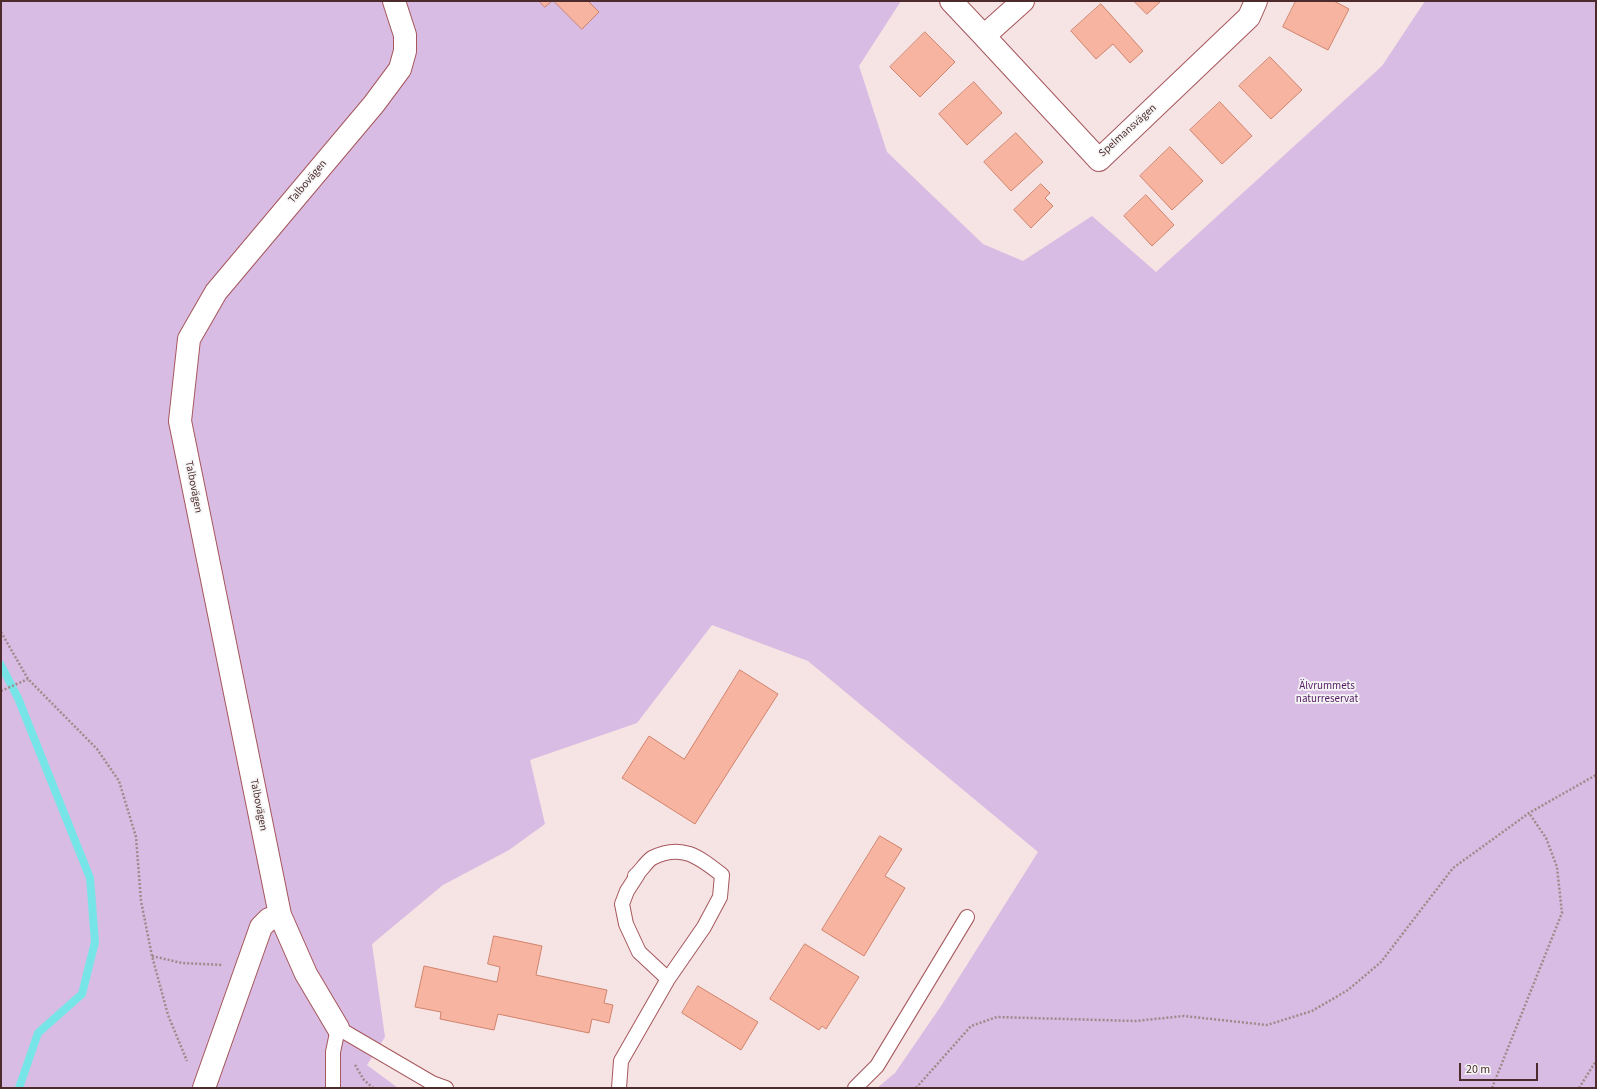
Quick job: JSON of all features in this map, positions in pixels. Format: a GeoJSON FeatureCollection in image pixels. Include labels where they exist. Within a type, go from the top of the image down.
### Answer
{"type":"FeatureCollection","features":[{"type":"Feature","properties":{"kind":"street","name":"Talbovägen"},"geometry":{"type":"LineString","coordinates":[[338,1028],[306,974],[280,915],[180,421],[190,339],[216,292],[374,104],[400,69],[405,51],[404,35],[394,1]]}},
{"type":"Feature","properties":{"kind":"street","name":"Spelmansvägen"},"geometry":{"type":"LineString","coordinates":[[952,1],[1099,160],[1249,17],[1256,1]]}},
{"type":"Feature","properties":{"kind":"street"},"geometry":{"type":"LineString","coordinates":[[984,36],[1023,1]]}},
{"type":"Feature","properties":{"kind":"street"},"geometry":{"type":"LineString","coordinates":[[204,1088],[261,927],[269,919],[280,915]]}},
{"type":"Feature","properties":{"kind":"lane"},"geometry":{"type":"LineString","coordinates":[[619,1088],[621,1061],[668,979],[704,927],[720,897],[722,875],[699,857],[675,851],[651,859],[636,875],[622,904],[626,924],[639,952],[668,979]]}},
{"type":"Feature","properties":{"kind":"lane"},"geometry":{"type":"LineString","coordinates":[[855,1088],[877,1066],[967,917]]}},
{"type":"Feature","properties":{"kind":"lane"},"geometry":{"type":"LineString","coordinates":[[332,1088],[333,1052],[338,1028],[395,1062],[446,1088]]}},
{"type":"Feature","properties":{"kind":"path"},"geometry":{"type":"LineString","coordinates":[[1,632],[28,680],[97,749],[119,781],[136,837],[141,901],[152,956],[168,1015],[189,1066]]}},
{"type":"Feature","properties":{"kind":"path"},"geometry":{"type":"LineString","coordinates":[[1,692],[28,680]]}},
{"type":"Feature","properties":{"kind":"path"},"geometry":{"type":"LineString","coordinates":[[916,1088],[971,1026],[997,1017],[1135,1022],[1184,1016],[1267,1025],[1312,1011],[1348,990],[1381,962],[1453,868],[1529,813],[1596,775]]}},
{"type":"Feature","properties":{"kind":"path"},"geometry":{"type":"LineString","coordinates":[[1492,1088],[1562,913],[1557,867],[1546,838],[1529,813]]}},
{"type":"Feature","properties":{"kind":"path"},"geometry":{"type":"LineString","coordinates":[[152,956],[182,963],[247,966]]}},
{"type":"Feature","properties":{"kind":"path"},"geometry":{"type":"LineString","coordinates":[[1579,1088],[1596,1061]]}},
{"type":"Feature","properties":{"kind":"green space","name":"Älvrummets naturreservat"},"geometry":{"type":"Polygon","coordinates":[[[1,1],[901,1],[859,66],[887,152],[983,244],[1023,261],[1092,216],[1156,272],[1382,66],[1425,1],[1596,1],[1596,1088],[877,1088],[895,1073],[941,1006],[1038,852],[808,661],[712,625],[637,723],[530,760],[545,824],[509,850],[443,885],[372,944],[385,1037],[367,1065],[398,1088],[1,1088],[1,1]]]}},
{"type":"Feature","properties":{"kind":"building"},"geometry":{"type":"Polygon","coordinates":[[[539,1],[552,1],[545,7],[539,1]]]}},
{"type":"Feature","properties":{"kind":"building"},"geometry":{"type":"Polygon","coordinates":[[[554,1],[588,1],[599,12],[582,29],[554,1]]]}},
{"type":"Feature","properties":{"kind":"building"},"geometry":{"type":"Polygon","coordinates":[[[1134,1],[1161,1],[1147,14],[1134,1]]]}},
{"type":"Feature","properties":{"kind":"building"},"geometry":{"type":"Polygon","coordinates":[[[1296,1],[1334,1],[1349,9],[1328,50],[1283,27],[1296,1]]]}},
{"type":"Feature","properties":{"kind":"building"},"geometry":{"type":"Polygon","coordinates":[[[1101,4],[1143,51],[1130,63],[1113,44],[1096,59],[1071,31],[1101,4]]]}},
{"type":"Feature","properties":{"kind":"building"},"geometry":{"type":"Polygon","coordinates":[[[925,32],[955,62],[920,97],[890,67],[925,32]]]}},
{"type":"Feature","properties":{"kind":"building"},"geometry":{"type":"Polygon","coordinates":[[[1270,57],[1302,90],[1271,119],[1239,86],[1270,57]]]}},
{"type":"Feature","properties":{"kind":"building"},"geometry":{"type":"Polygon","coordinates":[[[974,82],[1002,113],[967,145],[939,114],[974,82]]]}},
{"type":"Feature","properties":{"kind":"building"},"geometry":{"type":"Polygon","coordinates":[[[1220,102],[1252,136],[1222,164],[1190,130],[1220,102]]]}},
{"type":"Feature","properties":{"kind":"building"},"geometry":{"type":"Polygon","coordinates":[[[1016,133],[1043,162],[1011,191],[984,162],[1016,133]]]}},
{"type":"Feature","properties":{"kind":"building"},"geometry":{"type":"Polygon","coordinates":[[[1170,147],[1203,181],[1172,210],[1140,176],[1170,147]]]}},
{"type":"Feature","properties":{"kind":"building"},"geometry":{"type":"Polygon","coordinates":[[[1041,184],[1050,193],[1045,198],[1053,206],[1031,228],[1014,210],[1041,184]]]}},
{"type":"Feature","properties":{"kind":"building"},"geometry":{"type":"Polygon","coordinates":[[[1146,195],[1174,225],[1152,246],[1124,216],[1146,195]]]}},
{"type":"Feature","properties":{"kind":"building"},"geometry":{"type":"Polygon","coordinates":[[[740,670],[778,694],[695,824],[622,778],[649,736],[684,759],[740,670]]]}},
{"type":"Feature","properties":{"kind":"building"},"geometry":{"type":"Polygon","coordinates":[[[880,836],[902,849],[885,876],[905,888],[864,956],[822,930],[880,836]]]}},
{"type":"Feature","properties":{"kind":"building"},"geometry":{"type":"Polygon","coordinates":[[[494,936],[542,946],[536,975],[607,990],[604,1003],[613,1005],[609,1023],[592,1019],[589,1033],[498,1014],[494,1030],[440,1019],[441,1012],[415,1007],[424,966],[497,982],[500,967],[488,964],[494,936]]]}},
{"type":"Feature","properties":{"kind":"building"},"geometry":{"type":"Polygon","coordinates":[[[805,944],[859,977],[826,1029],[822,1026],[819,1030],[770,999],[805,944]]]}},
{"type":"Feature","properties":{"kind":"building"},"geometry":{"type":"Polygon","coordinates":[[[698,986],[758,1022],[741,1050],[682,1013],[698,986]]]}},
{"type":"Feature","properties":{"kind":"waterway"},"geometry":{"type":"LineString","coordinates":[[1,665],[18,698],[90,878],[95,942],[82,994],[38,1033],[19,1088]]}}]}
